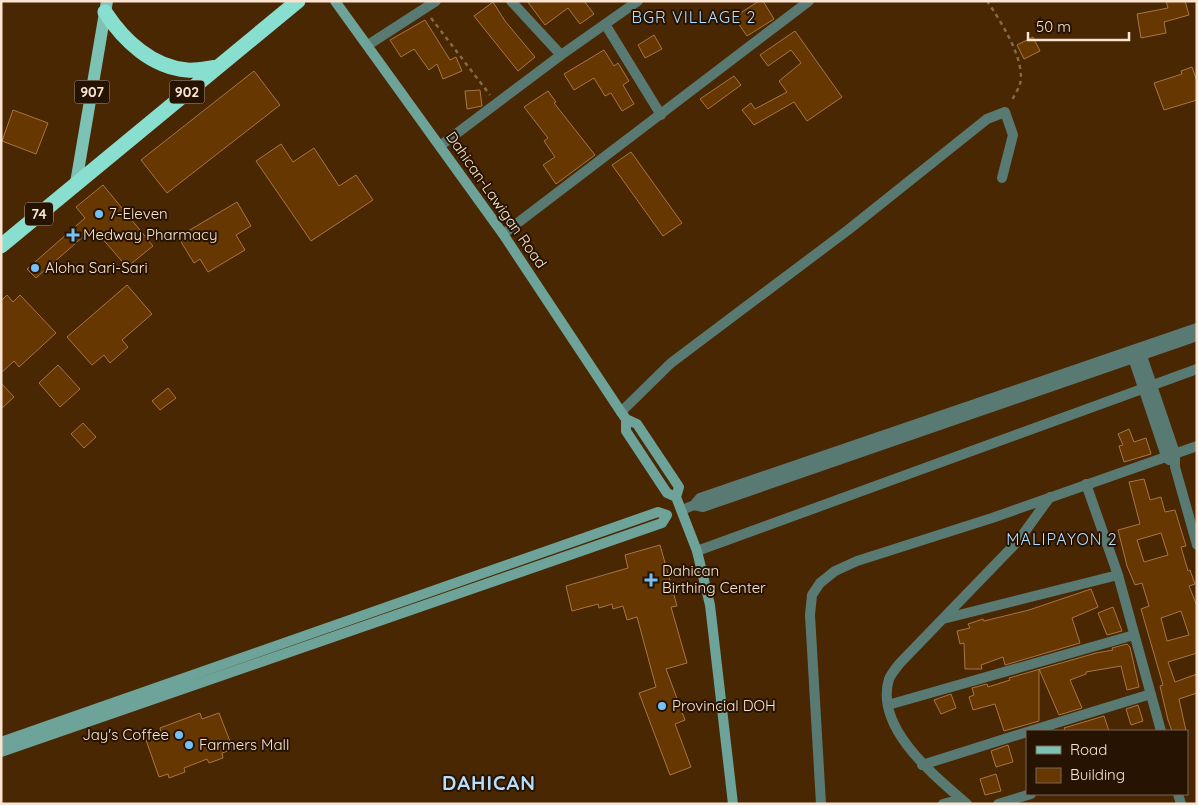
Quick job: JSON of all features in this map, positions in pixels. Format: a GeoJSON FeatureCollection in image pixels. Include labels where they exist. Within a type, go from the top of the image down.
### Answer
{"type":"FeatureCollection","features":[{"type":"Feature","properties":{"kind":"highway","name":"902"},"geometry":{"type":"LineString","coordinates":[[76,183],[298,1]]}},
{"type":"Feature","properties":{"kind":"highway"},"geometry":{"type":"LineString","coordinates":[[106,7],[128,42],[157,61],[189,71],[218,67]]}},
{"type":"Feature","properties":{"kind":"highway","name":"74"},"geometry":{"type":"LineString","coordinates":[[1,246],[76,183]]}},
{"type":"Feature","properties":{"kind":"main road","name":"Dahican-Lawigan Road"},"geometry":{"type":"LineString","coordinates":[[335,1],[502,234],[624,416],[626,431],[667,494],[676,498],[682,510],[697,551],[715,632],[733,804]]}},
{"type":"Feature","properties":{"kind":"main road","name":"907"},"geometry":{"type":"LineString","coordinates":[[76,183],[106,7]]}},
{"type":"Feature","properties":{"kind":"main road"},"geometry":{"type":"LineString","coordinates":[[1,742],[658,512],[667,514],[682,510]]}},
{"type":"Feature","properties":{"kind":"main road"},"geometry":{"type":"LineString","coordinates":[[1,752],[662,524],[667,514]]}},
{"type":"Feature","properties":{"kind":"street"},"geometry":{"type":"LineString","coordinates":[[368,45],[436,1]]}},
{"type":"Feature","properties":{"kind":"street"},"geometry":{"type":"LineString","coordinates":[[511,1],[561,55]]}},
{"type":"Feature","properties":{"kind":"street"},"geometry":{"type":"LineString","coordinates":[[440,146],[561,55],[638,1]]}},
{"type":"Feature","properties":{"kind":"street"},"geometry":{"type":"LineString","coordinates":[[502,234],[809,1]]}},
{"type":"Feature","properties":{"kind":"street"},"geometry":{"type":"LineString","coordinates":[[604,24],[660,115]]}},
{"type":"Feature","properties":{"kind":"street"},"geometry":{"type":"LineString","coordinates":[[624,416],[672,363],[848,230],[987,119],[1005,112],[1013,135],[1002,178]]}},
{"type":"Feature","properties":{"kind":"street"},"geometry":{"type":"LineString","coordinates":[[682,510],[694,505],[700,498],[1136,352],[1197,328]]}},
{"type":"Feature","properties":{"kind":"street"},"geometry":{"type":"LineString","coordinates":[[1136,352],[1197,336]]}},
{"type":"Feature","properties":{"kind":"street"},"geometry":{"type":"LineString","coordinates":[[1136,352],[1174,467],[1197,545]]}},
{"type":"Feature","properties":{"kind":"street"},"geometry":{"type":"LineString","coordinates":[[697,551],[1148,385],[1197,369]]}},
{"type":"Feature","properties":{"kind":"street"},"geometry":{"type":"LineString","coordinates":[[822,804],[810,614],[812,595],[820,583],[835,571],[857,561],[1197,446]]}},
{"type":"Feature","properties":{"kind":"street"},"geometry":{"type":"LineString","coordinates":[[1086,484],[1118,575],[1161,730]]}},
{"type":"Feature","properties":{"kind":"street"},"geometry":{"type":"LineString","coordinates":[[964,801],[922,765],[900,734],[888,705],[887,692],[890,678],[900,663],[1018,541],[1050,497]]}},
{"type":"Feature","properties":{"kind":"street"},"geometry":{"type":"LineString","coordinates":[[943,619],[1118,575]]}},
{"type":"Feature","properties":{"kind":"street"},"geometry":{"type":"LineString","coordinates":[[888,705],[1134,635]]}},
{"type":"Feature","properties":{"kind":"street"},"geometry":{"type":"LineString","coordinates":[[1033,730],[1151,694]]}},
{"type":"Feature","properties":{"kind":"street"},"geometry":{"type":"LineString","coordinates":[[922,765],[1026,732]]}},
{"type":"Feature","properties":{"kind":"street"},"geometry":{"type":"LineString","coordinates":[[998,804],[1028,795]]}},
{"type":"Feature","properties":{"kind":"street"},"geometry":{"type":"LineString","coordinates":[[943,804],[964,801]]}},
{"type":"Feature","properties":{"kind":"path"},"geometry":{"type":"LineString","coordinates":[[986,1],[1002,23],[1020,66],[1020,84],[1005,112]]}},
{"type":"Feature","properties":{"kind":"path"},"geometry":{"type":"LineString","coordinates":[[424,9],[496,104]]}},
{"type":"Feature","properties":{"kind":"building"},"geometry":{"type":"Polygon","coordinates":[[[527,1],[584,1],[594,14],[580,24],[568,8],[545,25],[527,1]]]}},
{"type":"Feature","properties":{"kind":"building"},"geometry":{"type":"Polygon","coordinates":[[[759,1],[763,1],[774,19],[747,36],[734,17],[759,1]]]}},
{"type":"Feature","properties":{"kind":"building"},"geometry":{"type":"Polygon","coordinates":[[[1166,1],[1185,1],[1189,15],[1164,22],[1166,33],[1141,38],[1137,14],[1168,8],[1166,1]]]}},
{"type":"Feature","properties":{"kind":"building"},"geometry":{"type":"Polygon","coordinates":[[[493,2],[505,21],[535,57],[518,71],[474,16],[493,2]]]}},
{"type":"Feature","properties":{"kind":"building"},"geometry":{"type":"Polygon","coordinates":[[[425,20],[450,60],[456,57],[462,71],[443,79],[437,64],[429,70],[414,49],[401,57],[390,40],[425,20]]]}},
{"type":"Feature","properties":{"kind":"building"},"geometry":{"type":"Polygon","coordinates":[[[795,31],[842,97],[807,121],[794,102],[754,125],[742,110],[751,103],[755,109],[787,92],[779,81],[801,63],[791,50],[768,66],[760,55],[795,31]]]}},
{"type":"Feature","properties":{"kind":"building"},"geometry":{"type":"Polygon","coordinates":[[[654,35],[662,49],[645,58],[638,45],[654,35]]]}},
{"type":"Feature","properties":{"kind":"building"},"geometry":{"type":"Polygon","coordinates":[[[1033,37],[1040,51],[1024,59],[1017,45],[1033,37]]]}},
{"type":"Feature","properties":{"kind":"building"},"geometry":{"type":"Polygon","coordinates":[[[604,50],[614,66],[618,63],[629,81],[623,85],[634,104],[622,111],[611,93],[605,96],[594,78],[574,90],[564,74],[604,50]]]}},
{"type":"Feature","properties":{"kind":"building"},"geometry":{"type":"Polygon","coordinates":[[[1192,67],[1197,81],[1197,100],[1164,110],[1154,83],[1182,74],[1181,71],[1192,67]]]}},
{"type":"Feature","properties":{"kind":"building"},"geometry":{"type":"Polygon","coordinates":[[[254,71],[280,105],[167,193],[141,160],[254,71]]]}},
{"type":"Feature","properties":{"kind":"building"},"geometry":{"type":"Polygon","coordinates":[[[734,76],[741,85],[708,109],[700,99],[734,76]]]}},
{"type":"Feature","properties":{"kind":"building"},"geometry":{"type":"Polygon","coordinates":[[[480,90],[482,106],[467,109],[465,91],[480,90]]]}},
{"type":"Feature","properties":{"kind":"building"},"geometry":{"type":"Polygon","coordinates":[[[548,91],[556,102],[554,103],[595,155],[556,184],[543,165],[555,157],[544,141],[548,138],[524,107],[548,91]]]}},
{"type":"Feature","properties":{"kind":"building"},"geometry":{"type":"Polygon","coordinates":[[[13,110],[48,123],[36,154],[2,141],[13,110]]]}},
{"type":"Feature","properties":{"kind":"building"},"geometry":{"type":"Polygon","coordinates":[[[281,144],[293,162],[314,148],[339,186],[356,175],[373,200],[311,241],[256,161],[281,144]]]}},
{"type":"Feature","properties":{"kind":"building"},"geometry":{"type":"Polygon","coordinates":[[[631,152],[682,223],[663,236],[612,165],[631,152]]]}},
{"type":"Feature","properties":{"kind":"building"},"geometry":{"type":"Polygon","coordinates":[[[103,185],[153,246],[127,267],[93,228],[36,278],[27,269],[85,218],[76,207],[103,185]]]}},
{"type":"Feature","properties":{"kind":"building"},"geometry":{"type":"Polygon","coordinates":[[[237,202],[251,226],[236,235],[245,250],[208,272],[200,259],[194,263],[178,237],[237,202]]]}},
{"type":"Feature","properties":{"kind":"building"},"geometry":{"type":"Polygon","coordinates":[[[127,285],[152,314],[122,340],[128,347],[110,363],[104,355],[92,365],[67,337],[127,285]]]}},
{"type":"Feature","properties":{"kind":"building"},"geometry":{"type":"Polygon","coordinates":[[[7,295],[13,302],[20,295],[56,333],[19,367],[14,361],[1,373],[1,301],[7,295]]]}},
{"type":"Feature","properties":{"kind":"building"},"geometry":{"type":"Polygon","coordinates":[[[58,365],[80,389],[60,407],[39,383],[58,365]]]}},
{"type":"Feature","properties":{"kind":"building"},"geometry":{"type":"Polygon","coordinates":[[[1,383],[14,397],[1,409],[1,383]]]}},
{"type":"Feature","properties":{"kind":"building"},"geometry":{"type":"Polygon","coordinates":[[[168,388],[176,398],[160,410],[152,401],[168,388]]]}},
{"type":"Feature","properties":{"kind":"building"},"geometry":{"type":"Polygon","coordinates":[[[83,423],[96,437],[84,448],[71,434],[83,423]]]}},
{"type":"Feature","properties":{"kind":"building"},"geometry":{"type":"Polygon","coordinates":[[[1129,429],[1134,442],[1146,438],[1151,454],[1124,462],[1119,446],[1123,445],[1118,434],[1129,429]]]}},
{"type":"Feature","properties":{"kind":"building"},"geometry":{"type":"Polygon","coordinates":[[[1144,479],[1150,500],[1161,497],[1165,512],[1175,510],[1186,546],[1181,547],[1188,571],[1190,570],[1195,584],[1189,586],[1197,606],[1197,653],[1168,662],[1175,682],[1197,674],[1197,693],[1179,699],[1186,730],[1172,730],[1168,720],[1160,686],[1163,685],[1141,609],[1149,606],[1142,583],[1135,585],[1127,566],[1118,530],[1140,524],[1129,482],[1144,479]],[[1161,533],[1137,540],[1144,562],[1168,555],[1161,533]],[[1181,611],[1161,618],[1167,641],[1189,635],[1181,611]]]}},
{"type":"Feature","properties":{"kind":"building"},"geometry":{"type":"Polygon","coordinates":[[[660,545],[677,606],[671,607],[687,663],[666,669],[685,720],[675,724],[691,767],[670,775],[639,693],[656,687],[637,617],[627,620],[623,606],[613,609],[612,604],[599,608],[598,604],[572,611],[566,586],[628,568],[625,555],[660,545]]]}},
{"type":"Feature","properties":{"kind":"building"},"geometry":{"type":"Polygon","coordinates":[[[1091,589],[1098,607],[1072,618],[1080,643],[1005,665],[1003,657],[981,665],[982,669],[965,669],[964,643],[960,644],[957,631],[970,628],[968,624],[983,619],[984,621],[1029,610],[1091,589]]]}},
{"type":"Feature","properties":{"kind":"building"},"geometry":{"type":"Polygon","coordinates":[[[1113,607],[1122,631],[1107,635],[1098,613],[1113,607]]]}},
{"type":"Feature","properties":{"kind":"building"},"geometry":{"type":"Polygon","coordinates":[[[1127,644],[1130,647],[1139,687],[1127,690],[1121,666],[1086,672],[1086,674],[1070,680],[1082,708],[1059,715],[1039,669],[1113,650],[1112,648],[1127,644]]]}},
{"type":"Feature","properties":{"kind":"building"},"geometry":{"type":"Polygon","coordinates":[[[1039,669],[1039,721],[1004,731],[995,704],[973,710],[969,697],[974,695],[972,688],[987,684],[988,687],[1039,669]]]}},
{"type":"Feature","properties":{"kind":"building"},"geometry":{"type":"Polygon","coordinates":[[[951,694],[956,708],[941,714],[934,700],[951,694]]]}},
{"type":"Feature","properties":{"kind":"building"},"geometry":{"type":"Polygon","coordinates":[[[1138,705],[1143,721],[1131,725],[1126,709],[1138,705]]]}},
{"type":"Feature","properties":{"kind":"building","name":"Farmers Mall"},"geometry":{"type":"Polygon","coordinates":[[[200,713],[202,719],[219,713],[233,749],[222,753],[223,758],[209,763],[207,759],[184,768],[185,772],[169,778],[168,774],[159,777],[146,740],[162,734],[160,728],[200,713]]]}},
{"type":"Feature","properties":{"kind":"building"},"geometry":{"type":"Polygon","coordinates":[[[1104,716],[1109,730],[1065,730],[1064,728],[1104,716]]]}},
{"type":"Feature","properties":{"kind":"building"},"geometry":{"type":"Polygon","coordinates":[[[1008,745],[1013,762],[996,767],[991,751],[1008,745]]]}},
{"type":"Feature","properties":{"kind":"building"},"geometry":{"type":"Polygon","coordinates":[[[996,774],[1001,791],[985,795],[980,779],[996,774]]]}},
{"type":"Feature","properties":{"kind":"place","name":"7-Eleven"},"geometry":{"type":"Point","coordinates":[99,214]}},
{"type":"Feature","properties":{"kind":"place","name":"Medway Pharmacy"},"geometry":{"type":"Point","coordinates":[73,235]}},
{"type":"Feature","properties":{"kind":"place","name":"Aloha Sari-Sari"},"geometry":{"type":"Point","coordinates":[35,268]}},
{"type":"Feature","properties":{"kind":"place","name":"Dahican Birthing Center"},"geometry":{"type":"Point","coordinates":[651,580]}},
{"type":"Feature","properties":{"kind":"place","name":"Provincial DOH"},"geometry":{"type":"Point","coordinates":[662,706]}},
{"type":"Feature","properties":{"kind":"place","name":"Jay's Coffee"},"geometry":{"type":"Point","coordinates":[179,735]}},
{"type":"Feature","properties":{"kind":"place","name":"Farmers Mall"},"geometry":{"type":"Point","coordinates":[189,745]}},
{"type":"Feature","properties":{"kind":"district","name":"BGR VILLAGE 2"},"geometry":{"type":"Point","coordinates":[694,17]}},
{"type":"Feature","properties":{"kind":"district","name":"MALIPAYON 2"},"geometry":{"type":"Point","coordinates":[1062,539]}},
{"type":"Feature","properties":{"kind":"district","name":"DAHICAN"},"geometry":{"type":"Point","coordinates":[489,783]}}]}
